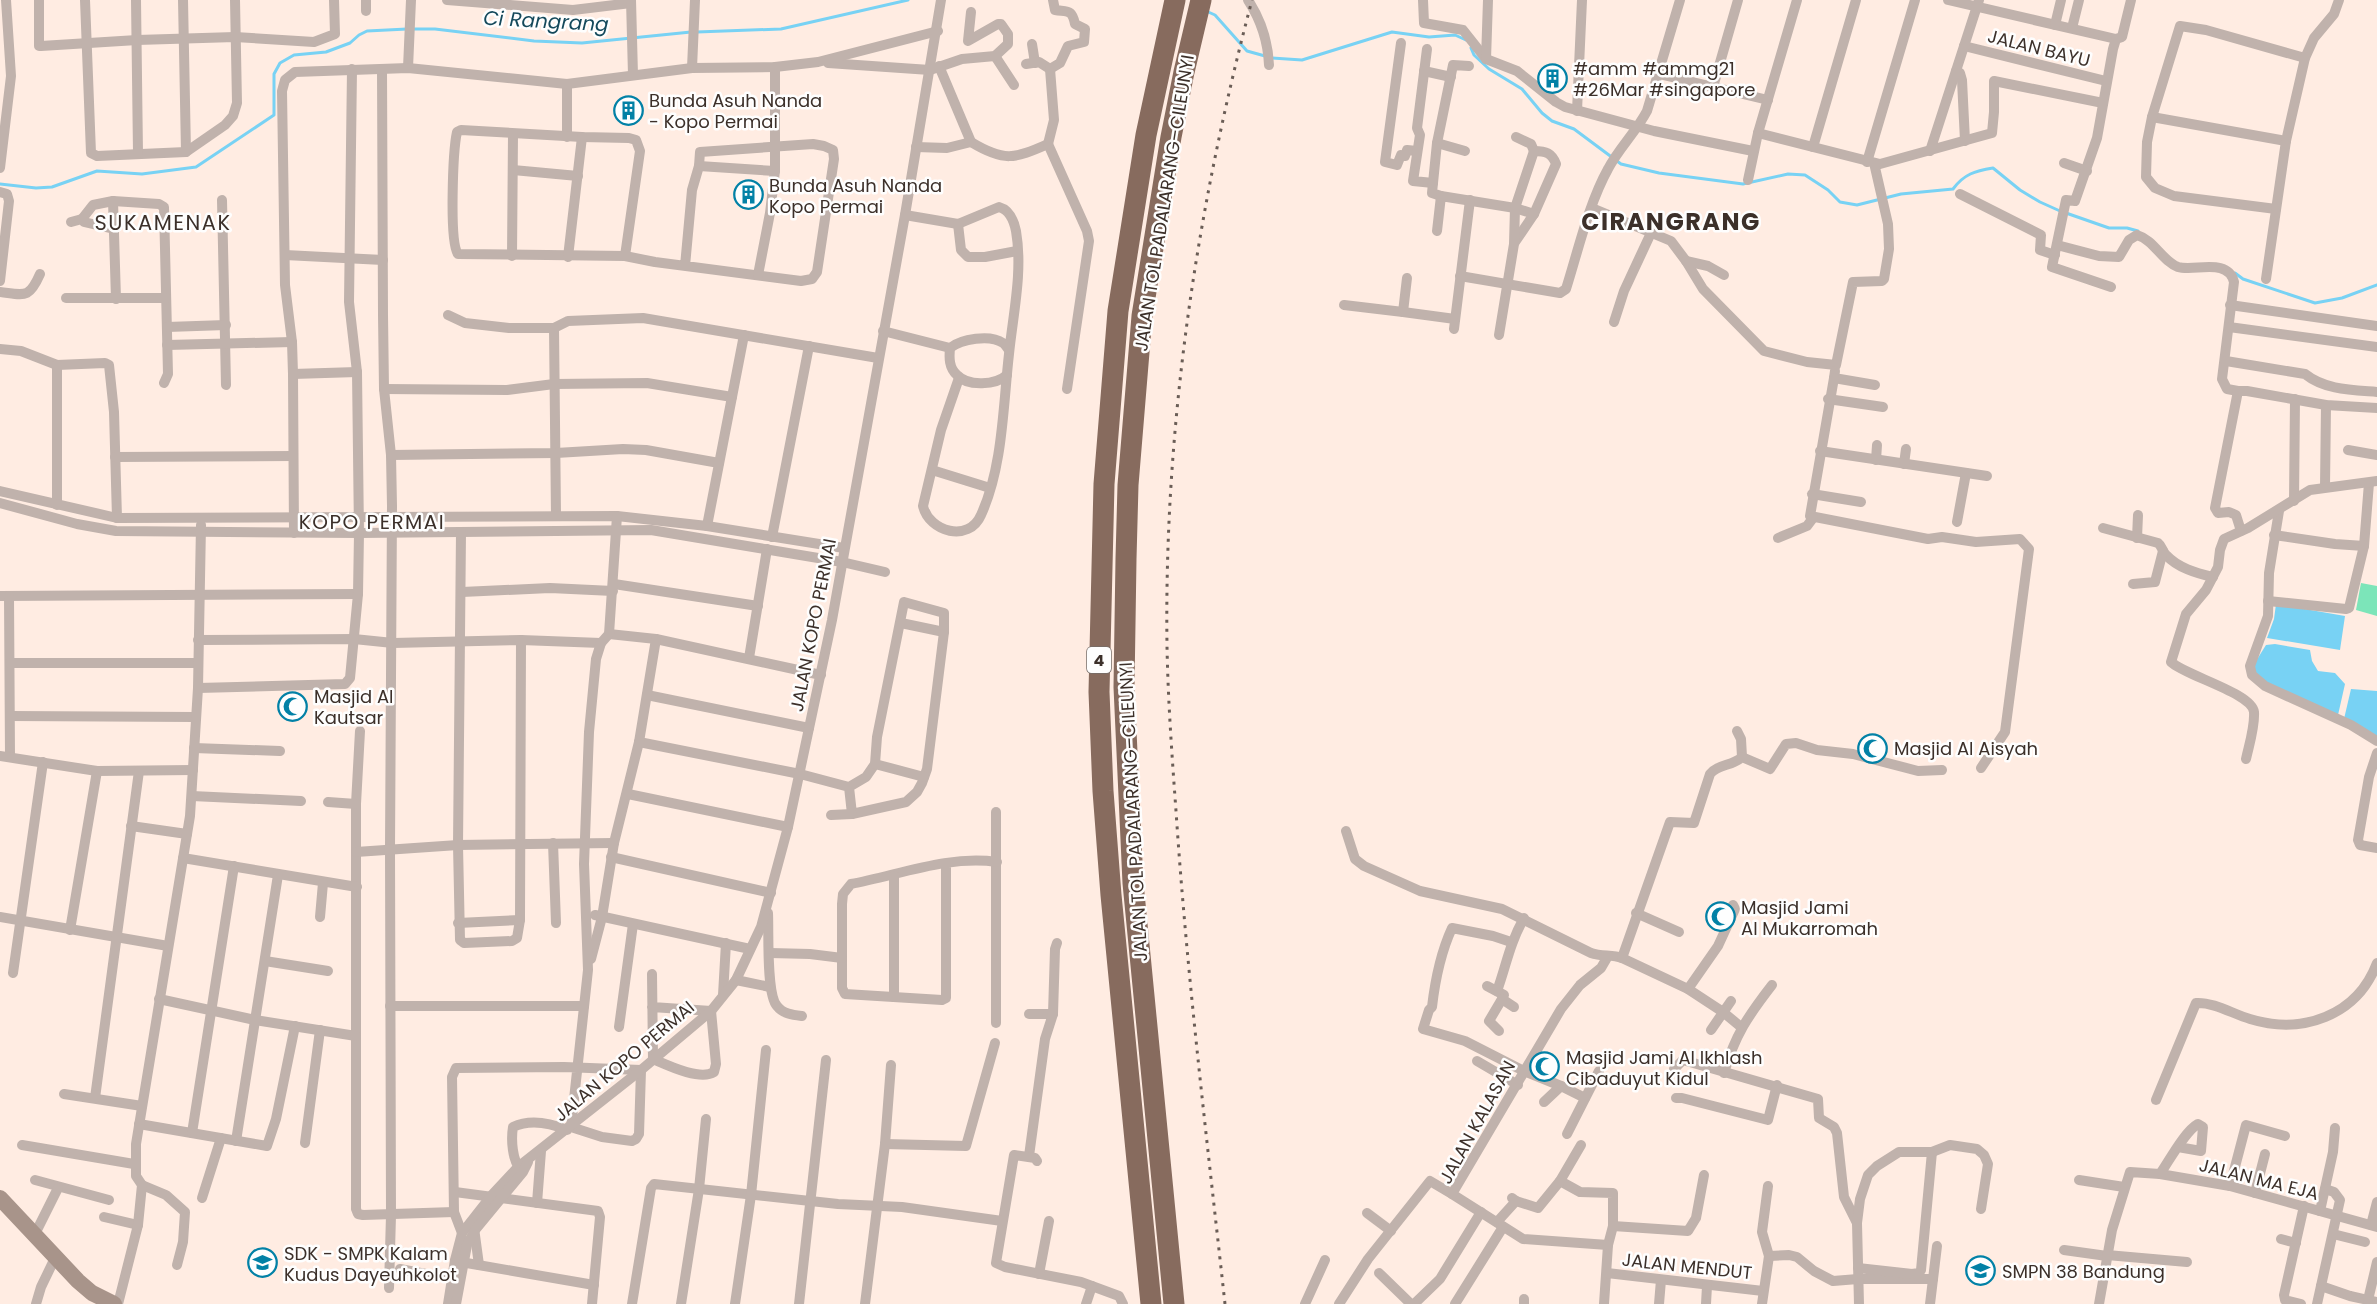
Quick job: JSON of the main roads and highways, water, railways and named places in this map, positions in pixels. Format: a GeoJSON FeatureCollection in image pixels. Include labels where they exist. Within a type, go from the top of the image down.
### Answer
{"type":"FeatureCollection","features":[{"type":"Feature","properties":{"kind":"highway","name":"JALAN TOL PADALARANG–CILEUNYI"},"geometry":{"type":"LineString","coordinates":[[1174,1304],[1133,883],[1124,687],[1126,558],[1128,485],[1142,316],[1171,137],[1202,0]]}},
{"type":"Feature","properties":{"kind":"highway","name":"JALAN TOL PADALARANG–CILEUNYI"},"geometry":{"type":"LineString","coordinates":[[1151,1304],[1111,895],[1103,791],[1099,692],[1104,484],[1118,311],[1146,135],[1173,9]]}},
{"type":"Feature","properties":{"kind":"main road"},"geometry":{"type":"LineString","coordinates":[[0,1198],[55,1258],[92,1293],[116,1304]]}},
{"type":"Feature","properties":{"kind":"water"},"geometry":{"type":"Polygon","coordinates":[[[2276,604],[2345,616],[2340,650],[2267,638],[2274,619],[2276,604]]]}},
{"type":"Feature","properties":{"kind":"water"},"geometry":{"type":"Polygon","coordinates":[[[2275,644],[2310,650],[2312,661],[2318,671],[2335,673],[2345,684],[2338,715],[2269,686],[2253,671],[2266,645],[2275,644]]]}},
{"type":"Feature","properties":{"kind":"water"},"geometry":{"type":"Polygon","coordinates":[[[2351,689],[2377,691],[2377,738],[2344,719],[2351,689]]]}},
{"type":"Feature","properties":{"kind":"waterway","name":"Ci Rangrang"},"geometry":{"type":"LineString","coordinates":[[697,32],[781,29],[908,0]]}},
{"type":"Feature","properties":{"kind":"waterway","name":"Ci Rangrang"},"geometry":{"type":"LineString","coordinates":[[1206,11],[1215,15],[1247,51],[1265,56]]}},
{"type":"Feature","properties":{"kind":"waterway","name":"Ci Rangrang"},"geometry":{"type":"LineString","coordinates":[[0,184],[36,188],[52,187],[97,171],[142,174],[196,167],[274,115],[274,74],[280,63],[294,55],[326,52],[350,43],[367,31],[407,29]]}},
{"type":"Feature","properties":{"kind":"waterway","name":"Ci Rangrang"},"geometry":{"type":"LineString","coordinates":[[414,29],[435,29],[534,41],[582,43],[691,32]]}},
{"type":"Feature","properties":{"kind":"waterway","name":"Ci Rangrang"},"geometry":{"type":"LineString","coordinates":[[1272,58],[1302,60],[1392,32],[1429,37],[1455,35],[1466,40]]}},
{"type":"Feature","properties":{"kind":"waterway","name":"Ci Rangrang"},"geometry":{"type":"LineString","coordinates":[[1471,48],[1474,55],[1489,69],[1522,89],[1542,113],[1552,121],[1574,129],[1621,164],[1659,173],[1743,184],[1788,174],[1805,175],[1828,190],[1840,202],[1857,205],[1901,194],[1953,189],[1970,174],[1993,168],[2020,190],[2060,211]]}},
{"type":"Feature","properties":{"kind":"waterway","name":"Ci Rangrang"},"geometry":{"type":"LineString","coordinates":[[2066,213],[2109,228],[2127,228],[2138,231]]}},
{"type":"Feature","properties":{"kind":"waterway","name":"Ci Rangrang"},"geometry":{"type":"LineString","coordinates":[[2235,273],[2243,279],[2315,303],[2342,298],[2377,285]]}},
{"type":"Feature","properties":{"kind":"railway"},"geometry":{"type":"LineString","coordinates":[[1225,1304],[1198,1058],[1181,873],[1168,687],[1167,564],[1171,483],[1187,320],[1215,159],[1252,0]]}},
{"type":"Feature","properties":{"kind":"place","name":"#amm #ammg21 #26Mar #singapore"},"geometry":{"type":"Point","coordinates":[1552,78]}},
{"type":"Feature","properties":{"kind":"place","name":"Bunda Asuh Nanda - Kopo Permai"},"geometry":{"type":"Point","coordinates":[628,110]}},
{"type":"Feature","properties":{"kind":"place","name":"Bunda Asuh Nanda Kopo Permai"},"geometry":{"type":"Point","coordinates":[748,195]}},
{"type":"Feature","properties":{"kind":"place","name":"Masjid Al Kautsar"},"geometry":{"type":"Point","coordinates":[293,706]}},
{"type":"Feature","properties":{"kind":"place","name":"Masjid Al Aisyah"},"geometry":{"type":"Point","coordinates":[1873,748]}},
{"type":"Feature","properties":{"kind":"place","name":"Masjid Jami Al Mukarromah"},"geometry":{"type":"Point","coordinates":[1720,917]}},
{"type":"Feature","properties":{"kind":"place","name":"Masjid Jami Al Ikhlash Cibaduyut Kidul"},"geometry":{"type":"Point","coordinates":[1545,1067]}},
{"type":"Feature","properties":{"kind":"place","name":"SDK - SMPK Kalam Kudus Dayeuhkolot"},"geometry":{"type":"Point","coordinates":[263,1263]}},
{"type":"Feature","properties":{"kind":"place","name":"SMPN 38 Bandung"},"geometry":{"type":"Point","coordinates":[1981,1271]}},
{"type":"Feature","properties":{"kind":"district","name":"CIRANGRANG"},"geometry":{"type":"Point","coordinates":[1671,221]}},
{"type":"Feature","properties":{"kind":"district","name":"SUKAMENAK"},"geometry":{"type":"Point","coordinates":[163,222]}},
{"type":"Feature","properties":{"kind":"district","name":"KOPO PERMAI"},"geometry":{"type":"Point","coordinates":[372,522]}}]}
